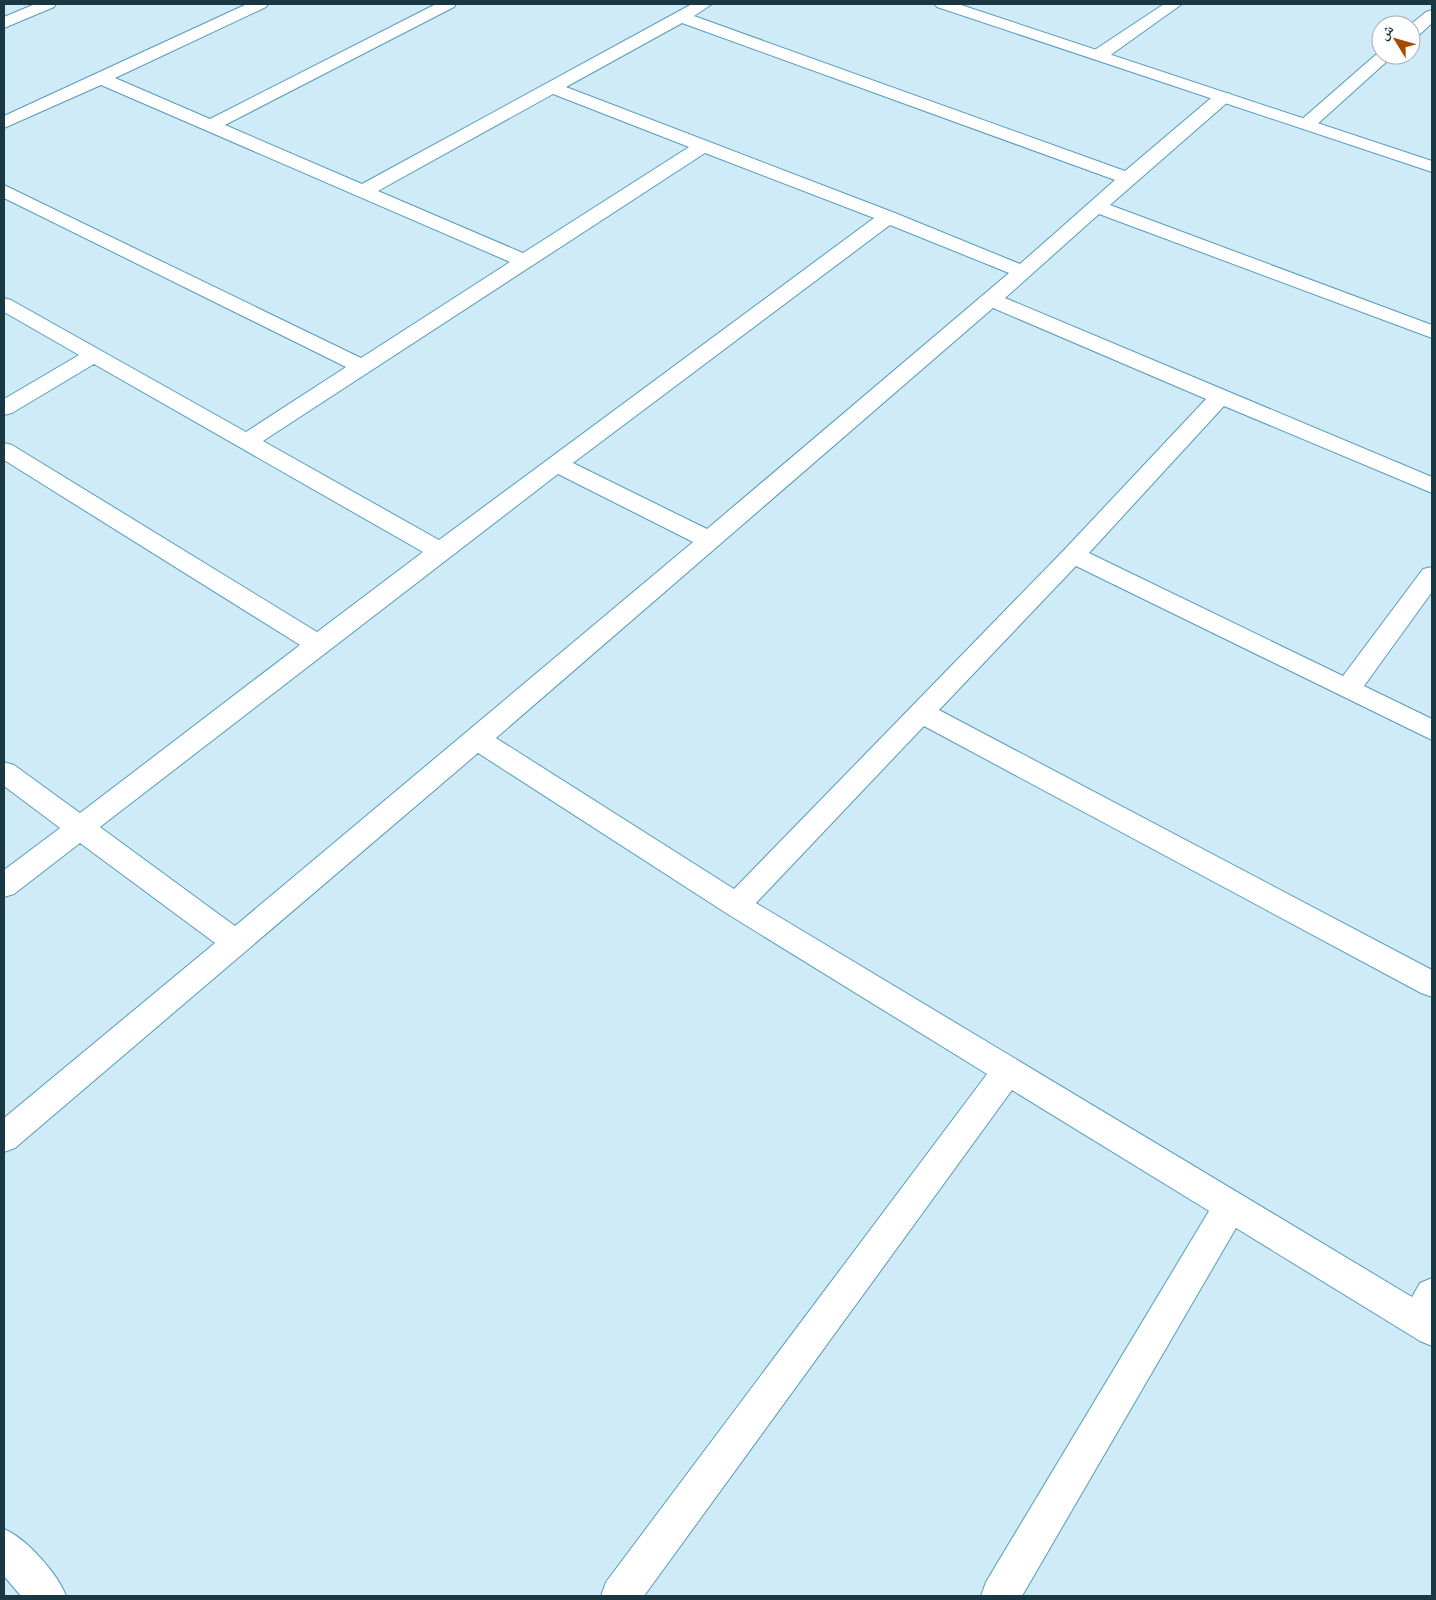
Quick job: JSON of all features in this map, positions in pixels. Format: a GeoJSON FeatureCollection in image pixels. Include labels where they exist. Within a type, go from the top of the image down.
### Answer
{"type":"FeatureCollection","features":[{"type":"Feature","properties":{"kind":"main road"},"geometry":{"type":"LineString","coordinates":[[4,23],[48,4]]}},
{"type":"Feature","properties":{"kind":"main road"},"geometry":{"type":"LineString","coordinates":[[4,123],[260,4]]}},
{"type":"Feature","properties":{"kind":"main road"},"geometry":{"type":"LineString","coordinates":[[210,126],[448,4]]}},
{"type":"Feature","properties":{"kind":"main road"},"geometry":{"type":"LineString","coordinates":[[364,191],[704,4]]}},
{"type":"Feature","properties":{"kind":"main road"},"geometry":{"type":"LineString","coordinates":[[943,4],[1432,167]]}},
{"type":"Feature","properties":{"kind":"main road"},"geometry":{"type":"LineString","coordinates":[[1099,56],[1174,4]]}},
{"type":"Feature","properties":{"kind":"main road"},"geometry":{"type":"LineString","coordinates":[[1421,24],[1432,15]]}},
{"type":"Feature","properties":{"kind":"main road"},"geometry":{"type":"LineString","coordinates":[[681,17],[1128,178]]}},
{"type":"Feature","properties":{"kind":"main road"},"geometry":{"type":"LineString","coordinates":[[1307,124],[1375,65]]}},
{"type":"Feature","properties":{"kind":"main road"},"geometry":{"type":"LineString","coordinates":[[100,78],[524,261]]}},
{"type":"Feature","properties":{"kind":"main road"},"geometry":{"type":"LineString","coordinates":[[554,88],[888,217],[1023,272]]}},
{"type":"Feature","properties":{"kind":"main road"},"geometry":{"type":"LineString","coordinates":[[4,1138],[234,942],[477,739],[989,299],[1023,272],[1128,178],[1224,97]]}},
{"type":"Feature","properties":{"kind":"main road"},"geometry":{"type":"LineString","coordinates":[[247,441],[704,145]]}},
{"type":"Feature","properties":{"kind":"main road"},"geometry":{"type":"LineString","coordinates":[[4,191],[363,367]]}},
{"type":"Feature","properties":{"kind":"main road"},"geometry":{"type":"LineString","coordinates":[[1096,206],[1432,332]]}},
{"type":"Feature","properties":{"kind":"main road"},"geometry":{"type":"LineString","coordinates":[[4,886],[440,551],[888,217]]}},
{"type":"Feature","properties":{"kind":"main road"},"geometry":{"type":"LineString","coordinates":[[989,299],[1432,486]]}},
{"type":"Feature","properties":{"kind":"main road"},"geometry":{"type":"LineString","coordinates":[[4,304],[440,551]]}},
{"type":"Feature","properties":{"kind":"main road"},"geometry":{"type":"LineString","coordinates":[[4,408],[94,355]]}},
{"type":"Feature","properties":{"kind":"main road"},"geometry":{"type":"LineString","coordinates":[[736,905],[1073,555],[1221,396]]}},
{"type":"Feature","properties":{"kind":"main road"},"geometry":{"type":"LineString","coordinates":[[4,450],[318,646]]}},
{"type":"Feature","properties":{"kind":"main road"},"geometry":{"type":"LineString","coordinates":[[556,464],[709,540]]}},
{"type":"Feature","properties":{"kind":"main road"},"geometry":{"type":"LineString","coordinates":[[1073,555],[1432,730]]}},
{"type":"Feature","properties":{"kind":"main road"},"geometry":{"type":"LineString","coordinates":[[1347,689],[1432,574]]}},
{"type":"Feature","properties":{"kind":"main road"},"geometry":{"type":"LineString","coordinates":[[922,713],[1432,984]]}},
{"type":"Feature","properties":{"kind":"main road"},"geometry":{"type":"LineString","coordinates":[[477,739],[736,905],[1230,1207],[1428,1315]]}},
{"type":"Feature","properties":{"kind":"main road"},"geometry":{"type":"LineString","coordinates":[[4,772],[234,942]]}},
{"type":"Feature","properties":{"kind":"main road"},"geometry":{"type":"LineString","coordinates":[[620,1596],[1008,1072]]}},
{"type":"Feature","properties":{"kind":"main road"},"geometry":{"type":"LineString","coordinates":[[1000,1596],[1230,1207]]}},
{"type":"Feature","properties":{"kind":"main road"},"geometry":{"type":"LineString","coordinates":[[4,1548],[47,1596]]}}]}
